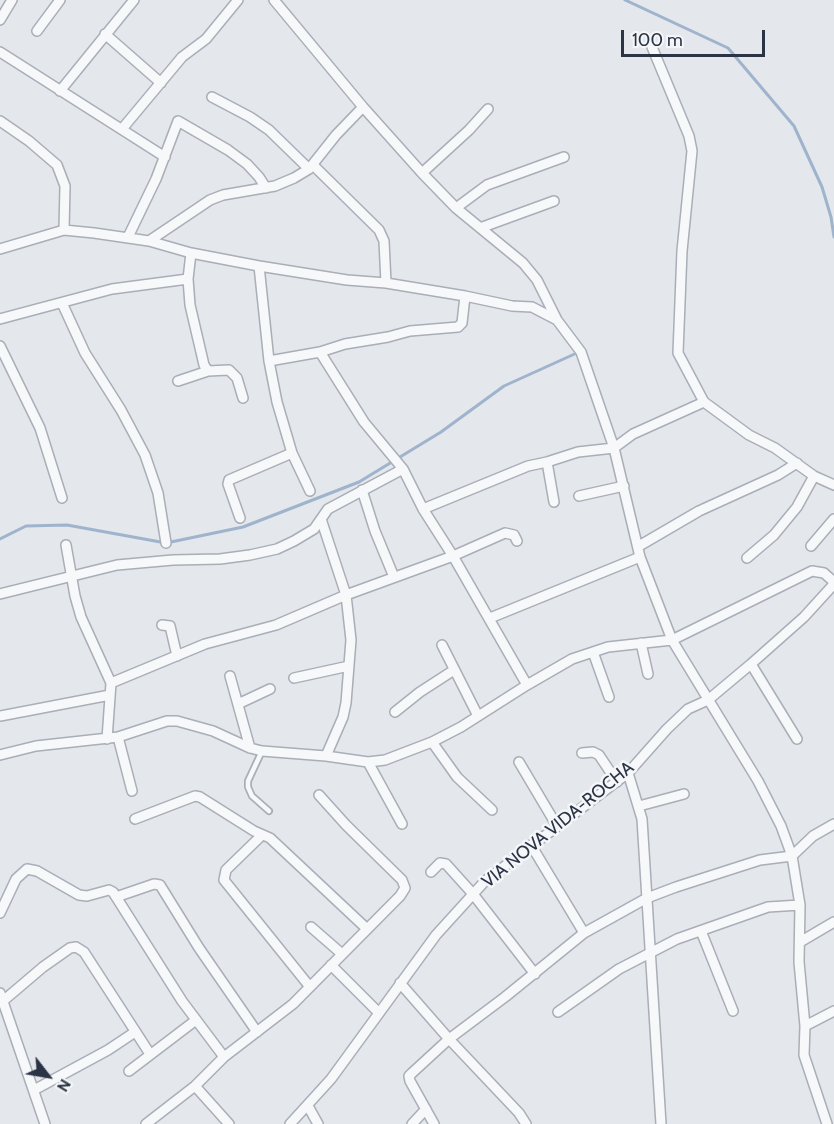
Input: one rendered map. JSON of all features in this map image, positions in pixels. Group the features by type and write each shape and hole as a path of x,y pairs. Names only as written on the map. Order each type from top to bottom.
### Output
{"street":[{"path":"0,20 12,0"},
{"path":"37,31 60,0"},
{"path":"60,91 134,0"},
{"path":"122,129 182,57 206,39 238,0"},
{"path":"274,0 363,107 422,173 456,208 523,263 546,296 557,320 580,352 614,448 640,557 672,640 758,781 781,826 792,856 800,904 799,962 805,1026 804,1055 827,1124"},
{"path":"105,34 161,83"},
{"path":"652,47 689,136 692,151 682,251 678,353 704,402 749,435 775,448 814,476 834,485"},
{"path":"0,52 165,157"},
{"path":"212,97 269,130 379,230 384,241 386,283"},
{"path":"149,242 210,200 223,195 266,188 294,178 311,167 336,135 363,107"},
{"path":"422,173 469,130 488,109"},
{"path":"0,122 57,165 65,186 64,230"},
{"path":"128,237 165,157 176,124 181,122 247,164 266,188"},
{"path":"456,208 487,185 564,157"},
{"path":"480,228 554,201"},
{"path":"0,249 64,230 128,237 191,253 259,266 347,280 386,283 512,306 532,307 557,320"},
{"path":"191,253 188,279 193,323 204,365 208,371"},
{"path":"259,266 269,361 277,402 292,453 310,491"},
{"path":"0,319 112,290 188,279"},
{"path":"269,361 320,352 345,344 410,331 458,327 462,323 465,296"},
{"path":"62,303 85,353 121,410 145,454 158,493 166,543"},
{"path":"0,346 40,428 62,498"},
{"path":"320,352 364,422 403,469 423,509 490,618 527,685"},
{"path":"178,381 208,371 229,370 237,378 243,398"},
{"path":"423,509 528,466 578,452 614,448 633,434 704,402"},
{"path":"240,518 228,482 292,453"},
{"path":"547,462 554,502"},
{"path":"639,546 699,511 778,475 797,463"},
{"path":"0,594 117,565 220,559 278,549 314,529 328,509 403,469"},
{"path":"747,558 774,536 797,507 814,476"},
{"path":"579,496 624,486"},
{"path":"362,490 375,531 394,577"},
{"path":"321,519 346,595 351,640 343,717 326,756"},
{"path":"811,546 834,519"},
{"path":"111,683 217,640 268,628 346,595 453,556 505,533 514,534 517,541"},
{"path":"66,545 81,617 111,683 107,739"},
{"path":"490,618 640,557"},
{"path":"0,755 36,746 118,737 166,721 177,721 213,731 262,751 368,762 385,760 432,742 572,659 608,647 672,640 812,570 824,573 834,583"},
{"name":"VIA NOVA VIDA-ROCHA","path":"290,1124 308,1106 357,1045 378,1012 436,935 473,894 496,872 617,782 688,709 708,700 752,664 804,617 834,583"},
{"path":"162,625 170,626 177,656"},
{"path":"641,643 648,674"},
{"path":"442,645 478,716"},
{"path":"592,652 609,697"},
{"path":"752,664 797,739"},
{"path":"294,678 349,666"},
{"path":"395,712 454,670"},
{"path":"230,676 250,748"},
{"path":"238,704 270,689"},
{"path":"0,716 110,695"},
{"path":"118,737 132,791"},
{"path":"432,742 457,777 492,810"},
{"path":"582,753 593,752 599,755 617,782"},
{"path":"368,762 402,824"},
{"path":"519,762 556,826"},
{"path":"627,773 642,819 661,1124"},
{"path":"639,806 684,794"},
{"path":"146,1124 195,1086 224,1057 293,1004 400,896 405,888 402,880 345,825 319,795"},
{"path":"135,819 195,796 210,802 270,838 366,928"},
{"path":"434,1124 409,1077 449,1039 535,974 584,933 647,898 760,860 792,856 813,836 834,824"},
{"path":"262,835 226,870 224,880 310,987"},
{"path":"531,845 584,933"},
{"path":"431,872 440,863 446,864 473,894 535,974"},
{"path":"0,913 16,879 27,869 37,871 79,895 87,896 108,890 116,897 196,1020 224,1057"},
{"path":"116,897 154,884 160,885 199,948 257,1032"},
{"path":"558,1012 619,969 649,952 768,907 800,904"},
{"path":"800,942 834,922"},
{"path":"311,927 342,954"},
{"path":"701,931 733,1011"},
{"path":"45,1124 2,997 70,948 76,947 84,952 150,1054"},
{"path":"331,965 378,1012"},
{"path":"400,983 449,1039 513,1106 526,1124"},
{"path":"805,1026 834,1011"},
{"path":"129,1071 196,1020"},
{"path":"33,1090 99,1055 135,1032"},
{"path":"195,1086 229,1124"},
{"path":"308,1106 318,1124"},
{"path":"412,1124 426,1109"}],"lane":[{"path":"262,751 248,781 248,787 252,796 268,811"}],"waterway":[{"path":"625,0 728,48 794,126 822,187 834,237"},
{"path":"0,539 26,526 67,525 166,543 243,527 359,482 441,432 504,386 579,352"}]}
